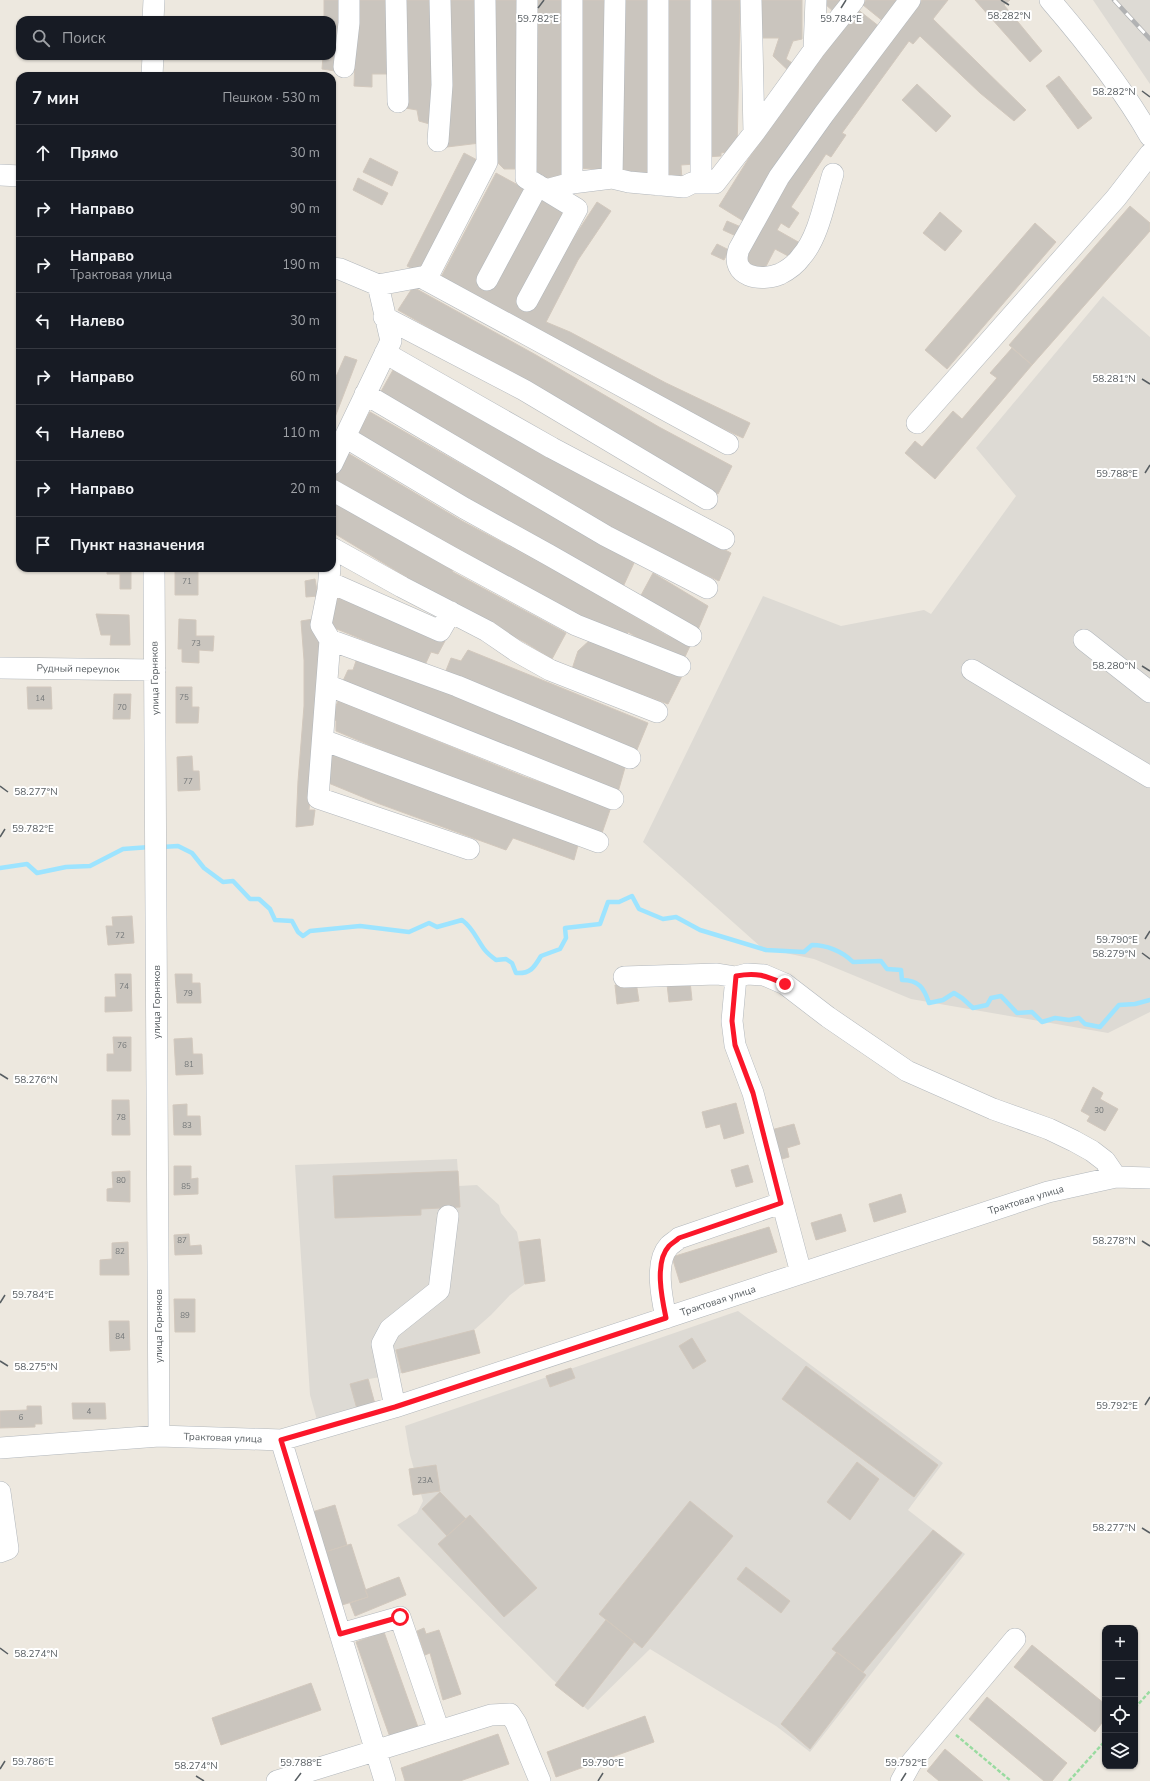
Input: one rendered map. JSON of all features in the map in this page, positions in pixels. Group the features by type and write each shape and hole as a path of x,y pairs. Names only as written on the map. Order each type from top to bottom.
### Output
{"street":[{"path":"153,16 154,0"},
{"path":"344,67 349,23 349,0"},
{"path":"396,0 398,102"},
{"path":"438,141 442,85 440,0"},
{"path":"426,280 487,162 485,0"},
{"path":"527,0 526,178 577,209 527,301"},
{"path":"572,0 572,183"},
{"path":"612,178 615,0"},
{"path":"658,0 658,185"},
{"path":"701,0 701,183"},
{"path":"751,0 754,133"},
{"path":"814,50 816,0"},
{"path":"487,280 542,188 612,178 658,185 684,187 692,183 715,183 754,133 814,50 854,0"},
{"path":"833,174 807,227 803,255 793,266 782,273 761,278 744,272 739,268 736,263 739,249 779,177 824,114 910,0"},
{"path":"1050,0 1085,41 1132,104 1150,136"},
{"path":"152,72 153,60"},
{"path":"917,423 1116,198 1150,154"},
{"path":"0,175 16,176"},
{"path":"336,268 378,285 421,277 728,444"},
{"path":"336,456 391,341 384,317 378,285"},
{"path":"384,317 524,390 707,499"},
{"path":"385,353 552,448 724,539"},
{"path":"365,394 606,536 707,588"},
{"path":"345,437 464,508 691,636"},
{"path":"336,492 451,557 576,624 680,666"},
{"path":"336,550 487,631 516,651 550,670 657,712"},
{"name":"улица Горняков","path":"154,572 159,1436"},
{"path":"450,612 440,631 330,575 321,625 330,640 318,798 469,849"},
{"path":"330,640 457,686 630,758"},
{"path":"1084,640 1150,692"},
{"name":"Рудный переулок","path":"0,668 155,670"},
{"path":"972,670 1150,777"},
{"path":"327,685 613,799"},
{"path":"323,740 598,842"},
{"path":"624,977 717,974 736,976 747,974 764,975 785,984 875,1050 907,1071 994,1109 1049,1129 1074,1141 1096,1154 1105,1162 1116,1177"},
{"path":"736,976 732,1021 735,1045 753,1093 781,1203 801,1273"},
{"name":"Трактовая улица","path":"0,1448 159,1436 281,1440 395,1407 1048,1192 1116,1177 1150,1178"},
{"path":"666,1318 660,1283 662,1261 668,1247 679,1238 781,1203"},
{"path":"395,1407 382,1344 390,1330 439,1290 448,1216"},
{"path":"281,1440 386,1781"},
{"path":"0,1492 8,1550 0,1552"},
{"path":"340,1634 400,1617 439,1731"},
{"path":"901,1781 910,1763 1015,1639"},
{"path":"277,1781 491,1715 510,1714 516,1723 540,1781"}],"path":[{"path":"1138,1705 1150,1691"},
{"path":"943,1724 1011,1781"},
{"path":"1069,1781 1102,1744"}],"shaded area":[{"path":"1093,0 1150,0 1150,84"},
{"path":"1103,296 1150,337 1150,1012 1108,1033 911,999 814,959 762,948 643,842 763,596 841,626 924,610 931,614 1016,496 976,448"},
{"path":"457,1159 459,1186 477,1185 499,1205 501,1213 517,1232 519,1242 540,1239 545,1281 525,1284 510,1295 474,1330 480,1353 402,1373 369,1379 375,1404 317,1420 310,1395 295,1165"},
{"path":"738,1311 943,1463 908,1510 965,1554 810,1752 776,1726 650,1649 588,1710 553,1680 397,1525 417,1513 423,1501 410,1455 405,1426"}],"building":[{"path":"324,0 342,0 335,71 322,69 323,60 336,60 336,16 324,16"},
{"path":"357,0 390,0 390,74 372,74 372,87 354,86"},
{"path":"403,0 434,0 433,125 419,121 417,110 405,108"},
{"path":"446,0 477,0 480,143 447,147 445,136"},
{"path":"492,0 521,0 520,169 504,169 493,158"},
{"path":"535,0 564,0 565,178 534,179"},
{"path":"579,0 608,0 607,170 578,168"},
{"path":"621,0 651,0 650,133 647,174 617,175"},
{"path":"666,0 695,0 695,164 681,165 682,180 668,179"},
{"path":"709,0 740,0 740,11 737,150 721,153 721,156 706,157"},
{"path":"759,0 802,0 802,39 793,41 786,59 797,66 793,75 773,56 779,38 757,38"},
{"path":"826,0 845,0 835,13 824,3"},
{"path":"866,0 902,0 884,22 863,5"},
{"path":"922,0 948,0 933,19 1026,110 1014,121 980,93 920,36 913,44 909,41 842,133 846,135 831,157 826,154 791,207 799,213 789,228 781,223 777,230 800,243 790,257 775,249 762,274 741,262 811,144"},
{"path":"975,0 1010,0 1004,5 1042,51 1030,62"},
{"path":"857,9 880,27 745,222 719,206 749,158"},
{"path":"1059,76 1092,118 1078,129 1046,86"},
{"path":"917,84 951,116 936,132 902,100"},
{"path":"464,153 479,161 420,273 407,266"},
{"path":"370,158 398,172 392,186 363,172"},
{"path":"496,173 527,190 479,283 490,290 540,197 565,211 517,303 532,311 567,248 597,202 611,211 578,260 546,322 570,332 666,383 750,423 743,438 690,413 440,279"},
{"path":"358,178 388,193 382,205 353,190"},
{"path":"1130,206 1150,223 1150,231 1032,365 1009,345"},
{"path":"940,212 962,231 945,251 923,233"},
{"path":"727,221 741,227 736,236 723,230"},
{"path":"1035,223 1056,242 947,369 925,350"},
{"path":"717,244 729,250 724,260 711,254"},
{"path":"413,287 536,355 659,427 732,466 718,494 659,463 513,372 466,349 398,310"},
{"path":"1012,348 1032,365 935,479 905,453 915,441 922,447 953,411 962,419 997,378 990,373"},
{"path":"345,356 357,360 336,415 336,377"},
{"path":"393,370 584,477 731,553 719,581 615,531 379,395"},
{"path":"370,412 634,563 622,589 356,436"},
{"path":"346,452 462,521 556,571 666,635 690,646 683,661 656,649 628,632 625,640 528,591 336,480 336,468"},
{"path":"336,501 451,568 453,572 566,633 552,659 526,643 418,584 336,534"},
{"path":"107,572 131,572 131,589 120,589 120,574 107,574"},
{"path":"175,572 198,572 198,595 175,595"},
{"path":"653,573 708,606 697,632 639,599"},
{"path":"315,579 318,596 306,597 305,581"},
{"path":"338,598 445,641 438,654 431,652 425,665 327,625"},
{"path":"96,614 129,615 130,645 110,645 111,635 101,635"},
{"path":"179,619 196,620 196,636 214,636 213,651 199,650 199,663 182,662 182,649 178,649"},
{"path":"313,619 320,634 321,702 309,810 315,810 313,825 296,827 304,706 304,660 301,621"},
{"path":"591,639 682,676 668,704 572,669 578,651"},
{"path":"468,650 648,723 636,752 445,673 451,658 461,661"},
{"path":"357,658 542,730 550,737 626,764 618,792 342,683 348,670 353,670"},
{"path":"27,687 51,687 52,709 28,709"},
{"path":"176,687 192,687 192,707 199,707 198,723 176,723"},
{"path":"114,694 131,694 130,719 113,719"},
{"path":"338,701 525,777 611,807 601,836 465,785 336,731 336,721 332,716"},
{"path":"331,750 467,805 578,845 574,860 513,838 506,850 377,803 326,782"},
{"path":"192,756 193,771 199,771 200,790 178,791 177,757"},
{"path":"132,916 134,943 108,945 106,926 113,926 112,917"},
{"path":"115,974 131,974 132,1011 105,1012 105,997 116,997"},
{"path":"175,974 192,974 192,983 200,983 201,1003 177,1003"},
{"path":"690,981 692,1000 669,1002 667,984"},
{"path":"636,982 639,1001 617,1004 615,985"},
{"path":"113,1037 131,1037 131,1071 107,1071 107,1054 114,1054"},
{"path":"192,1038 193,1054 202,1054 203,1074 176,1075 174,1039"},
{"path":"1093,1087 1103,1093 1100,1099 1118,1109 1105,1131 1087,1121 1090,1116 1081,1111"},
{"path":"112,1100 129,1100 130,1135 112,1135"},
{"path":"736,1103 744,1133 724,1139 720,1124 706,1128 702,1112"},
{"path":"187,1104 187,1116 200,1116 201,1135 174,1135 173,1105"},
{"path":"794,1124 800,1144 787,1148 789,1157 775,1161 767,1131"},
{"path":"748,1165 753,1182 736,1187 731,1170"},
{"path":"174,1166 191,1166 191,1179 198,1178 198,1194 174,1195"},
{"path":"130,1171 130,1202 107,1201 107,1189 113,1188 112,1172"},
{"path":"458,1171 460,1207 421,1209 421,1215 335,1218 333,1176"},
{"path":"901,1194 906,1212 874,1222 869,1204"},
{"path":"841,1214 846,1231 816,1240 811,1223"},
{"path":"769,1227 777,1252 680,1283 672,1257"},
{"path":"189,1234 190,1246 201,1245 202,1254 175,1255 174,1235"},
{"path":"540,1239 545,1281 525,1284 519,1242"},
{"path":"128,1242 129,1275 100,1275 100,1260 112,1259 112,1243"},
{"path":"174,1299 195,1299 195,1332 175,1332"},
{"path":"109,1321 129,1321 130,1350 110,1351"},
{"path":"474,1330 480,1353 402,1373 396,1350"},
{"path":"692,1338 706,1361 693,1369 679,1346"},
{"path":"806,1366 938,1465 914,1497 782,1399"},
{"path":"571,1368 575,1378 550,1387 546,1376"},
{"path":"368,1379 375,1404 357,1409 350,1384"},
{"path":"72,1403 105,1403 106,1419 73,1419"},
{"path":"27,1406 41,1406 42,1424 35,1424 35,1427 0,1428 0,1411 27,1410"},
{"path":"857,1462 879,1479 850,1520 827,1502"},
{"path":"436,1465 440,1491 413,1495 409,1469"},
{"path":"440,1492 466,1519 447,1536 422,1509"},
{"path":"690,1501 733,1536 642,1648 599,1614"},
{"path":"335,1505 347,1545 325,1552 312,1512"},
{"path":"470,1515 537,1588 504,1617 438,1544"},
{"path":"933,1530 962,1553 863,1672 832,1649"},
{"path":"351,1544 368,1597 342,1605 325,1552"},
{"path":"746,1567 790,1601 781,1613 737,1579"},
{"path":"399,1577 406,1595 355,1616 350,1603 368,1597 365,1590"},
{"path":"606,1620 634,1642 583,1707 555,1685"},
{"path":"424,1628 426,1634 439,1630 461,1694 443,1700 430,1653 425,1655 417,1631"},
{"path":"384,1632 419,1730 391,1740 356,1642"},
{"path":"1032,1645 1102,1702 1102,1723 1095,1732 1014,1667"},
{"path":"837,1652 866,1675 810,1749 781,1724"},
{"path":"311,1683 321,1710 221,1745 212,1718"},
{"path":"987,1697 1067,1763 1052,1781 1044,1781 969,1719"},
{"path":"645,1716 654,1742 556,1777 547,1752"},
{"path":"498,1734 509,1764 460,1781 405,1781 401,1768"},
{"path":"945,1749 983,1781 939,1781 927,1771"}],"waterway":[{"path":"162,847 178,846 192,853 204,868 223,882 233,881 250,899 259,899 270,909 275,920 292,921 298,932 303,936 310,931 360,926 409,932 429,923 437,927 462,920 472,930 488,953 496,960 506,959 512,963 516,973 528,971 534,967 541,956 560,949 566,938 565,928 600,924 608,902 619,902 632,896 639,909 663,919 676,917 700,930 766,950 804,952 812,945 817,945 828,947 839,952 853,962 881,961 887,969 901,970 902,980 917,983 923,989 929,1003 943,1000 954,993 973,1008 987,1005 991,998 1001,996 1017,1013 1032,1012 1042,1022 1055,1018 1069,1020 1079,1018 1085,1024 1100,1027 1119,1005 1135,1004 1150,1000"},
{"path":"0,868 27,864 37,873 66,867 90,866 123,849 150,847"}],"railway":[{"path":"1114,0 1150,39"}],"route":[{"path":"400,1617 340,1634 281,1440 395,1407 666,1318 660,1283 662,1261 668,1247 679,1238 781,1203 753,1093 735,1045 732,1021 732,1003 736,976 747,974 764,975 785,984"}]}
